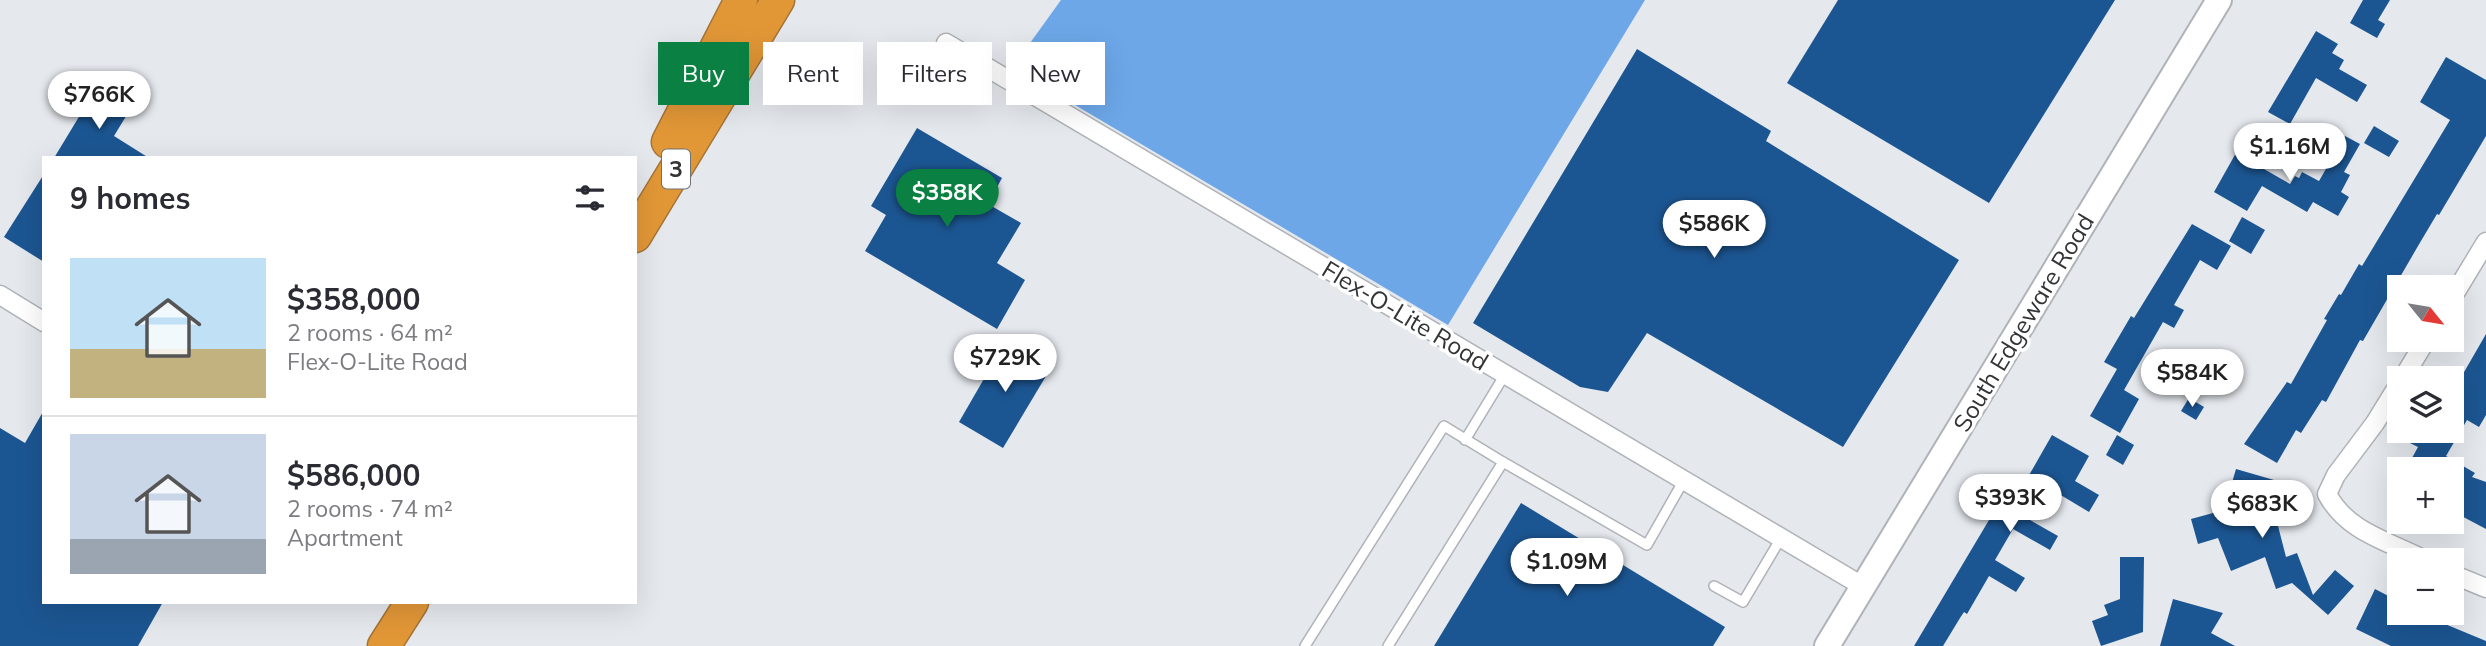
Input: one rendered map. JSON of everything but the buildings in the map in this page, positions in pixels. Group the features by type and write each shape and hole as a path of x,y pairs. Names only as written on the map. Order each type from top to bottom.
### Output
{"highway":[{"path":"637,198 690,103 741,0"},
{"name":"3","path":"749,48 778,0"},
{"path":"749,65 773,38 800,0"},
{"name":"3","path":"637,233 714,105"},
{"path":"384,646 411,604"}],"main road":[{"name":"South Edgeware Road","path":"1827,646 2219,0"}],"street":[{"name":"Flex-O-Lite Road","path":"992,70 1864,587"},
{"path":"2464,278 2486,242"},
{"path":"0,296 42,321"},
{"path":"2387,404 2336,475 2327,494 2341,517 2399,548"},
{"path":"2464,579 2486,588"}],"lane":[{"path":"1465,440 1504,376"},
{"path":"1306,646 1444,426 1647,545 1684,480"},
{"path":"1388,646 1503,462"},
{"path":"1714,586 1742,602 1781,538"}],"shaded area":[{"path":"1061,0 1645,0 1448,325 1075,105 1105,105 1105,42 1031,42"}]}
